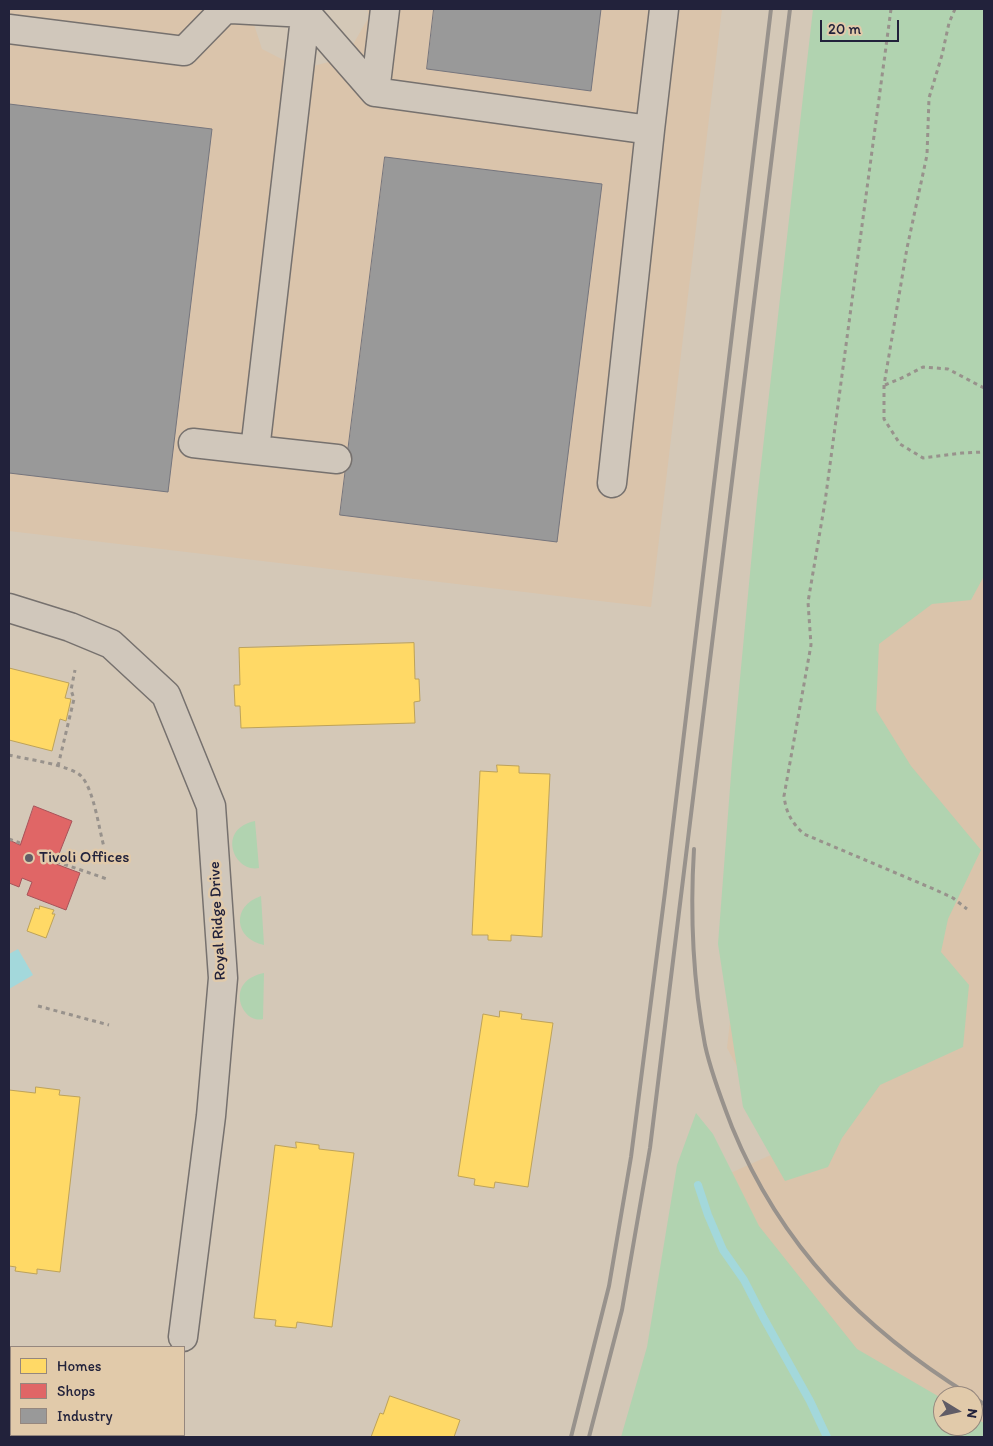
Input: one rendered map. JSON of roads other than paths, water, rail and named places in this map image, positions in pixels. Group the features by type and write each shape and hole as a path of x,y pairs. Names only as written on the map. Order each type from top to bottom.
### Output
{"street":[{"path":"9,29 184,51 225,9"},
{"path":"231,9 306,11 375,92 650,130"},
{"path":"375,92 385,9"},
{"path":"612,483 664,9"},
{"path":"255,450 306,11"},
{"path":"193,443 336,460"},
{"name":"Royal Ridge Drive","path":"9,608 70,627 111,644 166,695 211,806 223,978 211,1116 182,1337"}],"water":[{"path":"18,949 33,975 9,989 9,954"}],"waterway":[{"path":"698,1185 723,1250 744,1280 810,1401 827,1437"}],"railway":[{"path":"571,1437 609,1286 631,1157 665,892 771,9"},
{"path":"589,1437 622,1310 650,1148 790,9"},
{"path":"694,849 692,898 695,972 705,1045 724,1107 752,1170 775,1210 801,1247 829,1281 895,1343 956,1386"}],"place":[{"name":"Tivoli Offices","path":"29,858"}]}
